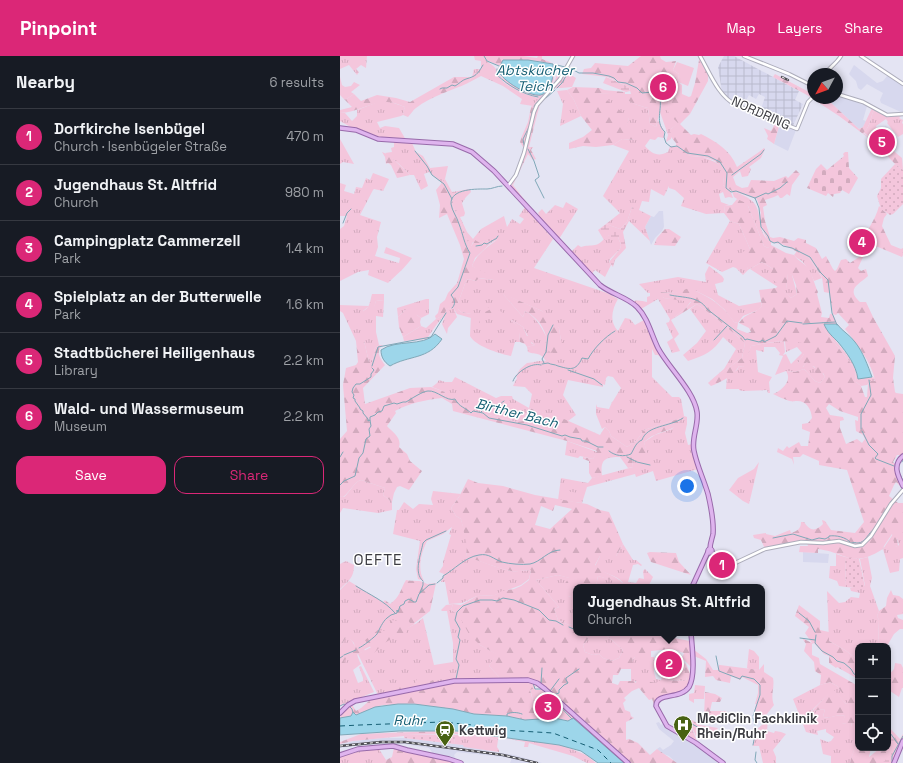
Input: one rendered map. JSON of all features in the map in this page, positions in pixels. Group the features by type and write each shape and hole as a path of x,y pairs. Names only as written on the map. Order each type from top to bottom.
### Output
{"main road":[{"path":"340,128 354,129 378,139 442,143 461,147 472,152 481,158 509,186 600,285 630,302 640,310 663,357 691,396 698,415 693,448 707,490 712,511 713,532 710,551 694,584"},
{"path":"903,456 896,466 897,473 903,486"},
{"path":"691,636 691,680 688,687 677,695 659,698 656,701 656,706 667,726 696,743 723,763"},
{"path":"340,713 348,704 355,701 454,680 528,680 545,689 628,763"},
{"path":"894,763 903,741"},
{"path":"340,755 358,749 395,746 461,763"}],"street":[{"path":"509,186 518,171 536,108 540,100 560,80 572,56"},
{"name":"NORDRING","path":"700,56 722,93 736,105 797,129 807,104"},
{"path":"744,56 807,83"},
{"path":"830,68 841,56"},
{"path":"861,56 903,84"},
{"path":"843,96 863,102 887,115 903,114"},
{"path":"710,551 733,564 765,549 801,542 823,543 839,541 855,546 862,545 871,536 890,504 903,490"}],"shaded area":[{"path":"724,56 734,56 799,91 795,100 803,104 792,128 759,115 765,97 759,94 756,99 749,95 743,106 731,101 722,92 718,67"},
{"path":"854,65 877,83 883,81 888,75 903,85 903,113 881,103 880,100 883,93 867,84 861,90 858,88 856,81 849,74"},
{"path":"843,97 858,101 858,103 867,106 863,120 866,121 863,127 859,129 832,104 843,104"},
{"path":"780,123 796,130 788,151 774,144"},
{"path":"886,126 895,139 884,148 873,135"},
{"path":"659,211 663,211 664,227 651,245 645,227 651,216 654,217"},
{"path":"803,552 829,554 828,563 803,562"},
{"name":"MediClin Fachklinik Rhein/Ruhr","path":"659,722 661,725 664,722 721,763 717,761 717,763 677,763 669,756 661,753 657,749 660,747 663,750 674,741 659,729 656,723"},
{"path":"382,738 404,738 463,745 514,755 542,763 510,763 512,758 457,752 454,755 456,760 431,755 432,752 429,748 404,744 340,748 340,745 354,741"}],"green space":[{"path":"340,56 367,56 366,68 361,65 356,69 359,72 357,75 349,65 340,69"},
{"path":"474,56 483,56 485,60 495,67 497,74 510,87 522,93 539,98 533,106 520,104 522,99 503,86 481,76 468,83 472,77 474,69 481,69 481,61 475,60"},
{"path":"483,56 523,56 537,58 538,56 542,56 542,59 554,65 536,61 503,60 500,66 484,59"},
{"path":"641,56 660,56 661,59 666,62 676,61 673,70 679,74 678,82 682,85 682,94 689,97 691,96 695,83 700,56 702,56 708,67 708,81 690,114 680,124 691,135 701,134 718,143 731,156 737,167 764,148 765,149 761,158 749,167 751,169 748,176 742,177 740,171 733,177 736,185 742,188 748,187 751,180 774,181 786,176 788,178 796,170 800,174 792,185 790,196 787,194 780,198 778,195 765,200 767,205 763,207 765,221 770,237 780,237 794,241 798,238 806,240 806,243 816,248 822,259 826,256 835,271 841,260 846,259 850,263 862,255 862,248 856,245 870,227 879,206 887,214 884,218 882,226 891,245 901,249 903,248 903,255 902,257 878,247 871,246 869,252 864,255 858,268 861,271 866,269 868,276 857,285 854,290 854,294 860,302 866,302 895,356 893,378 895,392 903,394 903,455 897,455 893,462 896,465 902,488 896,482 889,496 898,503 903,503 903,538 897,538 898,546 895,546 892,534 883,549 864,558 856,559 818,549 818,553 798,552 800,546 808,546 807,542 790,543 765,549 761,540 754,538 753,535 766,533 775,536 790,530 791,533 798,529 801,522 804,522 811,529 815,529 823,524 822,520 825,521 831,530 855,533 864,522 847,470 819,465 819,461 803,454 800,457 793,457 794,465 792,459 777,452 778,448 783,451 787,446 789,448 799,442 801,446 808,446 810,432 802,429 802,424 808,423 812,418 811,412 803,402 789,401 773,394 779,391 787,382 788,375 786,371 795,372 804,369 815,381 820,383 825,377 823,373 820,377 816,375 815,367 809,365 807,362 800,370 798,363 804,354 804,348 809,345 780,341 751,346 743,367 739,366 731,376 711,386 708,383 709,382 742,358 745,343 697,304 671,320 691,302 664,298 659,292 675,293 695,286 696,291 718,304 727,312 734,322 738,323 737,329 747,333 751,332 749,328 739,323 744,317 762,306 759,290 776,288 778,286 791,298 797,294 796,285 792,275 788,274 786,290 769,277 773,269 762,262 748,270 742,252 750,249 739,224 730,221 724,213 725,206 732,205 737,199 746,203 748,206 764,246 768,248 771,245 786,253 794,255 808,268 818,292 817,294 822,313 821,317 829,318 830,314 833,314 829,293 824,292 822,277 809,258 784,245 771,242 767,239 759,222 761,213 757,199 732,191 723,185 722,170 714,160 686,155 676,149 676,143 671,137 671,129 678,123 668,110 669,90 659,84 660,93 663,98 656,127 650,124 648,108 630,102 622,95 598,93 627,116 629,119 625,130 636,136 635,140 622,139 613,145 596,147 583,146 569,149 569,143 583,137 592,130 581,116 574,100 567,90 573,87 600,88 604,90 631,94 629,87 608,77 582,74 584,69 591,68 595,63 628,66","holes":["838,313 849,325 845,329 871,367 875,381 871,381 868,384 867,397 865,397 861,386 856,382 855,369 823,328 822,322 836,321 833,314 836,315","829,404 840,411 858,417 858,421 855,420 856,431 863,435 865,439 862,443 857,439 846,444 840,428 840,421 844,420 843,417 830,415 826,408"]},
{"path":"677,62 694,68 688,86 678,82 679,74 673,70"},
{"path":"554,65 555,67 553,84 554,88 541,101 529,147 533,147 531,150 536,159 533,160 528,154 513,185 534,213 511,184 514,180 525,147 523,147 520,142 528,122 531,107 539,98 520,91 508,84 499,75 497,69 499,68 499,74 511,84 526,92 537,95 554,71"},
{"path":"560,68 576,78 572,87 555,88 556,77 560,71"},
{"path":"775,74 807,91 807,95 773,77"},
{"path":"340,77 342,85 345,87 351,86 354,82 360,85 351,92 354,94 345,100 340,95"},
{"path":"454,77 472,77 468,83 422,104 408,117 403,115 405,107 389,102 381,102 346,113 340,113 340,110 352,107 345,100 354,94 361,101 377,95 410,102"},
{"path":"606,77 629,87 630,91 626,92 603,83"},
{"path":"659,83 669,90 668,110 679,123 671,129 671,139 666,142 668,135 660,112 663,98 660,93"},
{"path":"567,90 574,100 581,116 560,126 563,104 557,91"},
{"path":"597,93 622,94 630,102 648,108 650,124 656,127 658,120 664,131 664,138 658,137 655,140 650,139 645,146 653,153 664,154 668,152 670,146 676,147 690,156 703,157 720,165 724,174 723,185 730,190 733,198 725,198 723,192 719,194 721,202 729,205 725,206 724,213 706,214 681,206 684,198 675,190 669,188 669,186 664,196 651,189 649,202 642,201 639,210 651,216 645,227 650,241 629,221 633,207 627,222 620,229 606,224 620,213 603,196 629,151 613,145 622,139 635,140 624,130 629,119"},
{"path":"388,101 405,107 403,115 377,122 380,128 385,126 399,128 406,140 379,138 355,128 354,129 340,121 340,113 345,113 352,121 357,116 357,110 378,102"},
{"path":"821,104 832,104 859,129 863,127 872,108 874,110 869,125 863,133 884,148 885,147 887,149 889,147 902,158 903,170 895,164 874,142"},
{"path":"874,110 887,117 902,115 899,118 903,120 903,134 898,137 887,123 888,122 886,119 876,126 878,132 873,135 877,143 863,132 868,128"},
{"path":"776,122 780,123 774,144 767,139 768,136 764,128 771,131"},
{"path":"340,139 354,164 343,162 340,164"},
{"path":"394,141 412,143 416,152 423,156 430,168 448,166 445,179 442,183 429,172 424,174 428,186 421,190 414,175 410,175 385,153 392,152 391,148 394,147"},
{"path":"382,152 389,155 410,175 397,178 391,165 388,163 386,164 385,157"},
{"path":"848,152 849,168 858,178 849,194 842,190 840,193 834,194 833,197 828,193 826,196 807,188 816,169 821,164 827,170 844,156 843,154"},
{"path":"895,164 903,170 903,204 890,215 881,209 877,196 881,188 881,179"},
{"path":"373,173 389,179 383,191 373,190 360,215 381,222 377,237 378,247 375,256 399,263 400,258 384,253 386,247 412,258 388,283 368,275 369,270 358,272 340,281 340,229 344,226 347,216 340,216 340,183 346,185 344,191 354,194 356,187 362,188 366,178 370,180"},
{"path":"445,179 452,192 453,206 470,248 475,240 480,243 487,240 491,243 475,258 472,266 495,278 494,280 479,278 476,281 468,279 458,303 458,309 461,312 471,314 471,318 457,314 454,309 450,308 446,310 445,314 436,319 435,316 438,313 440,304 445,300 448,293 457,283 464,259 460,245 447,214 439,218 440,205 436,190"},
{"path":"470,189 471,192 462,203 465,213 464,216 460,217 467,232 473,239 481,229 504,216 507,227 512,219 520,224 524,219 519,216 525,207 553,239 534,268 607,293 618,299 614,307 612,320 618,331 625,318 630,319 635,325 644,320 662,359 658,355 655,355 652,349 652,377 672,397 679,397 681,399 684,416 687,417 685,433 688,445 692,444 698,469 656,481 653,471 636,477 635,474 587,487 582,503 558,500 561,478 588,483 592,478 633,467 632,459 648,459 644,442 655,435 672,429 681,418 644,430 637,440 627,447 611,436 605,427 602,429 596,414 596,404 597,407 609,409 621,388 613,377 608,376 606,378 605,385 603,384 603,387 568,380 563,395 576,415 568,421 529,408 532,394 525,387 513,386 517,378 516,376 520,369 527,363 546,361 540,355 528,352 527,347 535,345 531,342 523,327 512,320 511,321 519,330 520,342 515,342 511,356 488,349 473,340 470,336 471,314 461,312 458,309 458,303 468,279 476,281 478,278 494,280 472,266 480,254 498,239 491,243 487,240 480,243 473,242 470,249 453,206 452,192","holes":["503,294 542,311 559,328 561,341 546,336 540,325 532,316 525,311 523,317"]},
{"path":"732,191 748,198 756,205 761,228 766,238 771,242 771,246 768,248 764,246 748,206 734,197"},
{"path":"566,202 578,209 559,239 537,217 539,215 538,213 542,209 546,214 555,205 563,208"},
{"path":"632,207 634,208 623,232 626,248 615,260 613,267 609,262 620,249 621,245 618,237 611,239 609,235 604,240 598,230 606,224 620,229 627,222"},
{"path":"730,221 739,224 750,249 746,261 748,270 743,275 733,267 722,272 706,263"},
{"path":"665,229 669,229 681,237 675,246 654,245 657,238"},
{"path":"609,235 618,237 621,245 620,249 610,259 609,262 611,265 605,277 595,270 591,275 571,252 578,245 581,247 597,244"},
{"path":"797,251 809,258 822,278 814,281 804,263 794,255"},
{"path":"762,262 773,269 786,289 788,273 792,275 797,294 791,298 778,287 750,269"},
{"path":"709,266 724,279 723,282 715,284 718,295 739,306 761,302 762,306 758,310 743,316 738,323 734,322 724,309 712,299 696,291 675,293 660,292 664,298 691,301 686,308 671,320 679,334 674,339 680,351 672,353 667,342 673,338 666,323 669,322 670,319 658,299 641,309 632,302 638,300 647,302 647,297 650,296 650,293 648,293 639,284 678,277 706,282 705,274"},
{"path":"502,293 542,311 552,318 559,328 561,341 569,348 561,357 545,349 546,336 538,321 525,311 523,317"},
{"path":"372,294 384,294 384,300 376,301 372,315 365,315 363,311 368,306"},
{"path":"429,299 429,314 421,318 405,310 398,317 397,308"},
{"path":"384,300 383,317 376,316 376,332 379,345 375,348 372,362 369,362 364,341 356,341 343,313 340,311 340,305 369,306 363,311 371,315 376,301"},
{"path":"480,303 497,309 512,319 510,321 499,314 484,317 480,321 480,330 479,314 486,314 485,312 491,309"},
{"path":"697,304 745,343 742,358 711,381 724,369 736,349 723,337 716,346 708,352 688,361 683,355 697,343 706,331 690,309"},
{"path":"414,305 417,315 421,318 421,326 403,337 399,327 398,317 405,310"},
{"path":"449,308 454,309 457,317 448,328 447,334 442,324 445,316 427,339 404,341 403,337 421,326 426,328 436,319 445,314 446,310"},
{"path":"512,320 523,327 527,336 529,336 532,340 531,343 535,345 527,347 525,344 520,342 518,330 516,325 511,321"},
{"path":"836,321 837,324 824,324 853,364 856,371 858,379 873,377 875,379 874,382 871,381 867,385 861,386 856,382 855,369 823,328 821,322"},
{"path":"356,341 364,341 369,362 372,362 375,348 379,345 383,345 379,352 385,365 363,388 365,404 410,388 431,387 445,392 442,398 417,402 395,411 396,413 387,426 398,438 400,443 399,447 407,454 410,461 422,471 409,490 400,486 397,487 392,502 383,495 385,488 361,480 356,483 343,497 340,496 340,439 347,431 343,385 346,368 356,365 358,362"},
{"path":"784,341 785,352 783,355 786,354 791,364 802,353 797,347 786,352 785,341 799,341 810,345 798,363 803,367 807,361 821,372 825,377 820,383 815,381 804,369 795,372 786,371 775,375 783,356 779,355 780,353 775,347 764,347 764,352 756,350 758,372 772,377 769,382 770,393 768,393 767,390 743,391 739,389 726,389 727,377 737,370 739,366 743,367 751,346"},
{"path":"455,377 496,398 501,396 512,396 513,399 529,408 523,421 517,422 472,411 455,400 442,398 445,392 432,387 439,380 452,382"},
{"path":"442,398 455,400 472,411 517,422 523,421 529,408 564,419 600,435 605,427 611,436 627,447 637,440 644,430 681,418 674,427 652,436 644,442 649,460 632,459 633,467 628,468 620,457 607,459 602,466 602,476 592,478 589,473 589,461 583,459 583,457 593,459 597,451 567,441 453,411 452,404"},
{"path":"567,441 597,452 593,459 565,455"},
{"path":"759,462 749,504 729,490 738,478 754,469"},
{"path":"468,479 478,483 503,486 535,495 587,504 609,512 623,544 616,556 600,556 595,565 602,571 617,578 623,584 598,576 597,584 573,584 573,597 568,596 563,586 569,578 558,575 536,580 559,607 554,609 558,620 569,625 573,624 573,636 588,636 588,639 583,645 585,652 593,655 599,654 603,658 612,661 619,658 623,650 607,636 669,636 690,641 691,667 682,658 684,653 671,649 651,651 651,658 635,657 633,659 632,662 635,664 634,669 621,669 618,675 613,675 612,683 618,685 620,681 634,681 636,683 637,679 645,679 646,681 656,683 661,680 663,674 667,680 686,681 687,677 684,675 685,671 682,669 685,663 689,672 689,684 680,692 659,697 654,704 652,699 649,700 639,688 632,691 624,698 626,700 623,703 625,710 630,712 631,716 634,718 626,722 626,740 629,739 638,743 650,755 657,749 677,763 629,763 624,759 627,763 624,763 573,718 572,719 550,696 551,695 570,714 623,758 547,690 537,683 535,688 530,690 538,719 525,720 507,716 474,714 453,709 414,704 382,705 356,715 353,713 351,716 340,718 340,714 351,703 356,711 369,701 370,698 452,681 501,679 489,666 496,654 480,645 469,634 458,614 451,610 453,604 461,605 477,596 495,595 502,591 521,586 529,580 531,570 511,571 466,557 467,546 461,519 456,516 451,508 459,497","holes":["555,505 572,509 550,529 535,525 541,506 553,511"]},
{"path":"361,480 385,488 383,495 392,502 392,510 378,513 343,508 340,513 340,496 344,497 356,483"},
{"path":"581,487 584,487 581,502 559,498 561,490 578,493"},
{"path":"433,491 461,494 451,508 456,516 461,519 468,546 466,556 511,571 531,570 529,579 521,585 495,595 477,596 462,603 449,604 445,582 441,582 444,574 439,572 443,566 451,535 449,534 452,527 443,534 427,541 420,566 424,581 418,579 416,569 420,541 393,534 397,510 399,510 404,502 413,509 419,504 433,505 431,499"},
{"path":"893,534 896,547 899,545 897,538 903,538 903,558 900,559 899,571 890,573 883,549"},
{"path":"623,544 633,560 636,560 642,565 633,565 628,582 636,583 639,578 644,579 643,571 645,569 653,577 650,584 597,584 598,576 623,583 595,566 600,556 616,556"},
{"path":"647,553 676,553 679,562 691,575 651,562"},
{"path":"836,554 845,557 846,587 839,586 837,581 829,578 830,566 836,566"},
{"path":"845,557 859,559 865,587 846,587"},
{"path":"868,557 872,578 870,586 879,611 877,616 879,620 878,643 855,643 855,658 829,641 827,591 839,603 845,602 851,597 859,598 860,593 851,591 850,588 865,586 860,559"},
{"path":"346,561 354,565 353,573 340,589 340,564"},
{"path":"558,575 570,578 568,580 568,596 573,597 573,624 569,625 558,620 554,609 559,607 536,580"},
{"path":"406,580 427,584 436,583 430,611 407,629 406,634 403,636 399,634 393,636 380,646 373,654 372,649 365,640 378,630 389,633 393,628 390,621 391,620 397,621 402,625 410,623 408,620 400,618 394,614 383,602 385,600 390,604 398,596"},
{"path":"349,581 415,624 359,652 356,643 340,626 340,590"},
{"path":"891,590 893,595 899,596 903,599 903,614 897,615 898,618 903,620 903,629 900,629 894,634 889,643 878,643 879,620 877,616 879,611 886,606 887,598"},
{"path":"453,604 451,610 458,614 480,645 497,654 489,666 501,679 456,679 378,695 358,654 417,623 423,618 434,665 453,662 453,643 447,611 441,610 446,605"},
{"path":"799,605 820,621 820,630 829,632 829,641 855,658 855,677 829,663 829,656 824,654 814,643 812,644 812,655 819,658 820,664 855,684 855,737 853,733 848,732 847,729 851,727 852,723 841,724 845,716 823,717 825,709 812,711 833,689 846,704 848,701 837,686 830,682 820,685 821,675 815,671 814,662 804,651 806,644 802,638 812,643 805,633 809,627 795,616"},
{"path":"340,622 350,630 360,645 362,643 365,651 356,655 348,656 344,661 346,666 352,669 351,671 354,678 340,662 340,658 344,654 355,649 354,643 347,636 340,647"},
{"path":"347,635 355,646 361,664 353,670 358,683 363,681 359,667 361,666 374,692 340,706 340,647"},
{"path":"588,636 607,636 623,650 619,658 612,661 603,658 599,654 593,655 585,652 583,645 588,639"},
{"path":"693,649 706,659 713,670 718,670 720,665 759,670 764,664 764,672 773,678 772,698 774,705 767,714 760,719 759,715 754,715 758,685 742,677 740,680 731,676 730,683 716,680 713,676 705,677 706,661 694,656"},
{"path":"749,649 754,651 759,657 759,670 747,668"},
{"path":"635,657 654,657 654,672 656,679 661,680 657,684 631,681 631,669 634,669 631,664"},
{"path":"673,659 681,661 685,664 683,669 687,677 686,681 667,680 663,674 673,673"},
{"path":"895,663 901,664 903,668 903,688 899,697 891,692 891,672 894,669"},
{"path":"417,679 429,679 431,681 433,680 435,683 387,693 395,686 414,686"},
{"path":"830,682 837,686 849,701 846,704 833,690 811,711 825,709 823,717 842,715 845,716 842,724 852,722 851,727 855,735 855,747 850,763 831,763 831,756 823,754 820,739 828,742 834,737 826,732 826,729 817,731 818,735 806,732 793,699 820,685"},
{"path":"695,685 705,686 704,699 694,699 694,703 689,700 689,694 694,693"},
{"path":"535,688 536,690 542,690 546,693 572,719 570,721 554,718 538,719 530,689"},
{"path":"705,692 715,694 722,698 720,702 712,702 710,711 726,711 727,716 715,719 704,717"},
{"path":"682,716 686,716 685,721 687,723 689,722 698,743 679,732"},
{"path":"692,720 700,725 718,728 717,729 721,733 719,736 711,733 701,738 696,736 689,722"},
{"path":"768,720 767,731 774,733 775,731 786,734 773,750 776,757 776,763 763,763 759,746 753,746 756,730"},
{"path":"891,729 900,739 903,734 903,739 893,763 850,763 855,740 855,751 870,751 869,757 876,751 891,751"},
{"path":"438,731 468,733 509,739 498,738 498,740 486,737 455,734 404,735 340,744 340,742 361,734"},
{"path":"404,735 455,735 454,744 404,738"},
{"path":"455,735 486,737 498,740 497,747 499,752 464,747 463,745 454,744"},
{"path":"891,735 897,744 891,763 881,763 885,761 887,757 885,751 891,751"},
{"path":"509,739 537,741 570,747 569,748 586,755 596,763 587,763 573,756 529,743 528,747 524,747 525,742"},
{"path":"394,748 454,761 457,763 383,763 392,757"},
{"path":"379,749 386,760 383,763 340,763 340,757 360,751"}],"water":[{"name":"Abtskücher Teich","path":"503,60 528,60 553,64 553,77 550,87 545,93 536,95 516,87 505,79 498,70"},
{"path":"824,324 837,324 853,340 863,355 872,377 858,379 851,359 845,350 828,332"},
{"path":"435,334 442,339 431,351 390,366 382,357 381,350 387,347 417,342 430,338"},
{"name":"Ruhr","path":"398,704 414,704 453,709 474,714 507,716 525,720 554,718 568,721 573,718 624,763 598,763 581,751 559,745 457,731 399,731 340,735 340,718 351,716 353,712 356,715 375,707"}],"waterway":[{"path":"484,56 487,61 499,66"},
{"path":"440,89 447,88 452,85 455,86 463,80 474,76 483,65"},
{"path":"557,65 565,67"},
{"path":"568,67 579,73 593,73 609,76 618,82 626,83 637,88 642,93 658,93 660,98 659,118 665,132 664,137 666,143 671,147 677,146 687,153 708,156 720,162 727,173 726,188 731,192 736,191 755,198 759,208 761,227 770,241 774,243 778,242 783,246 792,248 810,257 820,272 828,280 832,313 837,325"},
{"path":"497,69 497,75 506,83 521,92 538,97"},
{"path":"557,88 562,83 570,69"},
{"path":"546,98 555,90"},
{"path":"534,106 540,99"},
{"path":"524,145 523,139 530,125 532,112 534,109"},
{"path":"528,149 539,176 535,180 544,198"},
{"path":"732,175 761,154 764,150"},
{"path":"415,151 432,175 444,184 452,199"},
{"path":"755,198 766,193 768,194 780,188 787,182"},
{"path":"452,308 454,302 451,295 458,287 470,253 452,207 452,199 455,195 465,190 489,189 502,186"},
{"path":"343,223 347,213 351,209"},
{"path":"476,246 484,243 487,244 496,239 498,236"},
{"path":"670,295 690,298 700,302 745,340 747,339 759,342 763,340 764,342 776,336 787,321 802,323"},
{"path":"372,366 378,347 431,337 446,313"},
{"path":"803,324 835,322"},
{"path":"544,363 542,359 546,352 548,335 553,325"},
{"path":"714,340 727,326"},
{"path":"542,364 548,363 566,368 575,367 582,358 588,359 600,343 615,331"},
{"path":"513,381 517,374 525,368 537,364 541,365"},
{"name":"Birther Bach","path":"340,485 344,481 355,476 359,458 363,453 366,439 370,436 370,420 368,421 363,411 360,409 353,398 354,395 352,392 356,384 360,384 371,377 374,370 372,368"},
{"path":"568,370 594,379 602,385"},
{"path":"861,429 861,414 871,395 869,380"},
{"name":"Birther Bach","path":"370,420 370,417 382,411 384,406 406,402 423,392 431,391 449,399 455,399 461,406 471,413 473,411 483,413 489,418 527,425 562,436 565,435 581,439 582,441 586,441 598,447 603,447"},
{"path":"481,412 487,407 496,407 504,401"},
{"name":"Birther Bach","path":"609,451 620,456 631,454 637,444 649,432 683,418"},
{"path":"862,431 869,445 878,454 875,458 894,466"},
{"path":"340,457 343,452"},
{"path":"627,457 637,462 650,465"},
{"path":"900,474 903,481"},
{"path":"878,522 892,500"},
{"path":"773,538 793,534 812,540 819,538 825,539 829,536 835,536 844,538 851,543 860,543 874,529"},
{"path":"423,581 418,573 419,558 423,543 426,540 446,531"},
{"path":"437,583 447,573 474,556 486,555 502,562 530,564 552,552 560,550"},
{"path":"420,593 423,582"},
{"path":"359,648 376,635 386,619 397,613 397,610 398,612 400,606 404,604 405,601 409,599 416,602 419,594 429,585 435,584"},
{"path":"356,586 382,602 395,613"},
{"path":"456,679 459,665 456,659 460,640 458,637 460,629 455,620 457,612 463,606 480,600 497,601 503,598 514,600 539,610 549,620 556,621 563,625"},
{"path":"799,613 809,621 815,632"},
{"path":"569,627 573,629"},
{"path":"816,635 815,643 822,651 837,661 844,663 855,674"},
{"path":"800,638 815,640"},
{"path":"344,655 356,650"},
{"path":"716,656 719,671 740,679 742,676 754,679 760,685 760,695 753,716"},
{"path":"541,683 542,668"},
{"path":"553,695 559,693 559,690 568,683 566,678 579,669"},
{"path":"550,691 559,679"},
{"path":"533,683 535,689 542,689 546,693"},
{"path":"551,697 572,719"},
{"path":"340,706 344,704 346,705"},
{"path":"349,706 353,713"},
{"path":"507,716 507,714 512,713 522,714"},
{"path":"753,718 755,725"},
{"path":"692,724 727,739"},
{"path":"753,745 756,730"},
{"path":"891,734 898,744"},
{"path":"892,763 892,756 903,736"},
{"path":"756,752 755,760 757,763"}],"ferry route":[{"path":"340,726 442,722 502,730 553,733 598,750 611,763"}],"railway":[{"path":"782,77 788,80"},
{"path":"340,746 381,742 405,742 503,755 537,763"}],"place":[{"name":"Wald- und Wassermuseum","path":"663,87"},
{"name":"Stadtbücherei Heiligenhaus","path":"882,142"},
{"name":"Spielplatz an der Butterwelle","path":"862,242"},
{"name":"Dorfkirche Isenbügel","path":"722,565"},
{"name":"Jugendhaus St. Altfrid","path":"669,664"},
{"name":"Campingplatz Cammerzell","path":"548,707"},
{"name":"MediClin Fachklinik Rhein/Ruhr","path":"683,742"},
{"name":"Kettwig","path":"445,747"}],"district":[{"name":"OEFTE","path":"378,559"}]}
